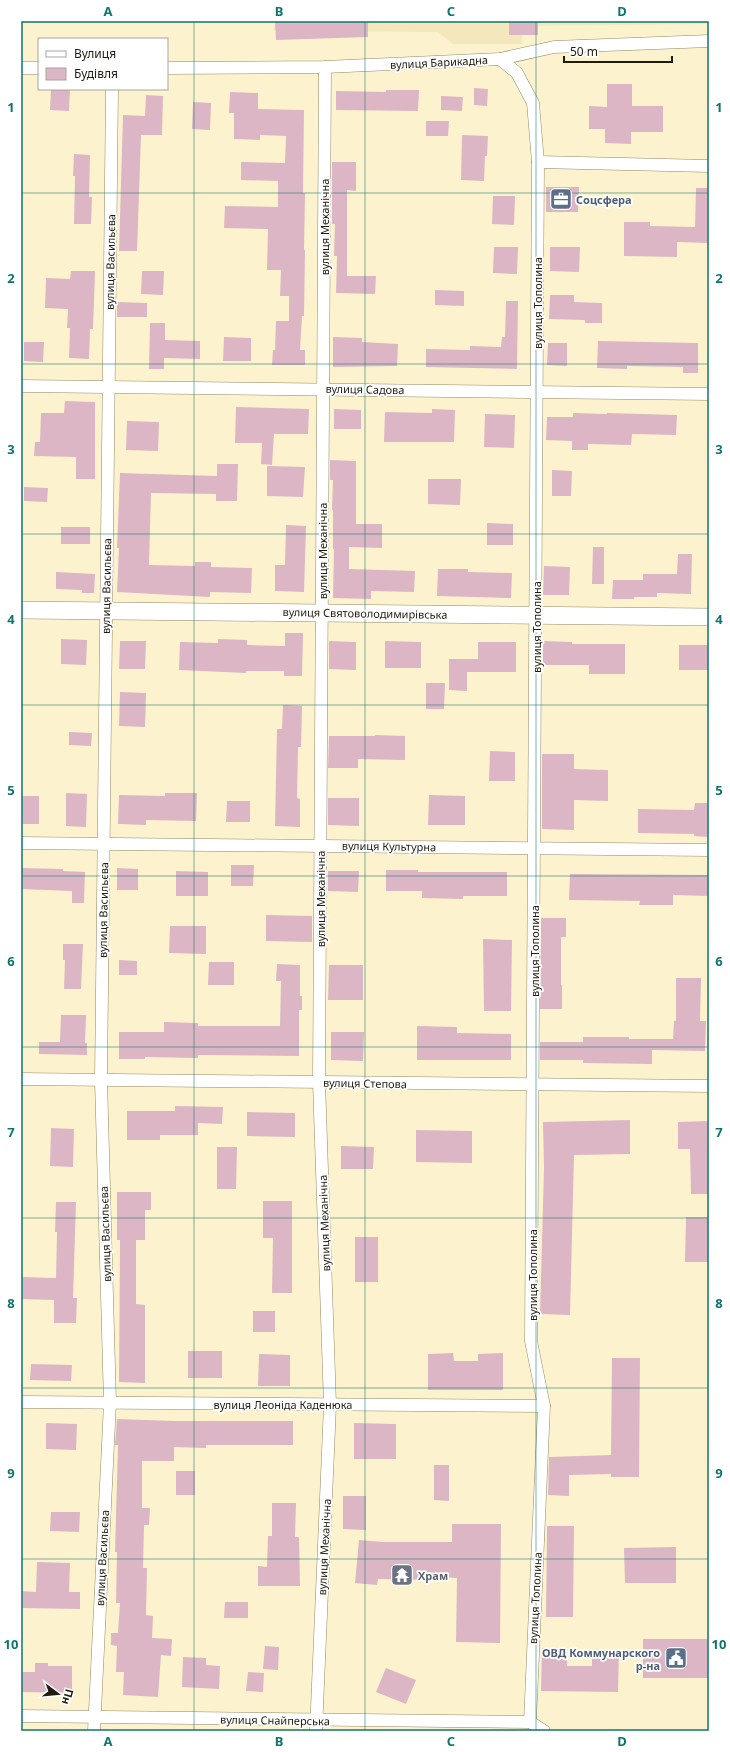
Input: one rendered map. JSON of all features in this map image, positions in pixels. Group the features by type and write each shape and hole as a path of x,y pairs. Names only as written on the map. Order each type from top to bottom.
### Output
{"street":[{"name":"вулиця Барикадна","path":"168,68 325,67 500,59 554,47 709,41"},
{"name":"вулиця Тополина","path":"500,59 517,73 533,103 538,162 531,1341 544,1406 530,1722"},
{"name":"вулиця Механічна","path":"316,1725 330,1405 319,1082 325,67"},
{"path":"21,68 38,68"},
{"name":"вулиця Васильєва","path":"94,1731 110,1403 101,1080 112,90"},
{"path":"538,162 709,166"},
{"name":"вулиця Садова","path":"21,386 709,394"},
{"name":"вулиця Святоволодимирівська","path":"21,610 709,617"},
{"name":"вулиця Культурна","path":"21,843 709,850"},
{"name":"вулиця Степова","path":"21,1079 709,1086"},
{"name":"вулиця Леоніда Каденюка","path":"21,1402 544,1406"},
{"name":"вулиця Снайперська","path":"21,1716 316,1725 530,1722"},
{"path":"530,1722 544,1731"}],"shaded area":[{"path":"275,21 709,21 709,24 523,26 522,44 453,44 438,32 274,31"}],"building":[{"path":"275,21 368,21 368,37 276,40"},
{"path":"509,21 538,21 538,35 509,35"},
{"path":"607,84 632,84 632,106 663,106 663,132 631,132 631,144 605,143 605,129 589,129 589,106 607,107"},
{"path":"474,88 488,89 487,106 474,105"},
{"path":"51,90 70,90 69,111 50,110"},
{"path":"386,90 419,90 418,111 336,110 336,91 386,92"},
{"path":"230,92 258,93 258,109 304,110 304,316 302,316 300,350 305,350 305,365 272,365 273,350 275,350 276,321 289,321 289,296 280,296 281,270 267,270 268,229 224,228 225,206 278,207 278,181 241,180 241,162 285,163 286,136 260,135 260,140 234,139 234,113 229,113"},
{"path":"146,95 163,96 162,135 141,135 137,251 119,251 123,115 145,116"},
{"path":"441,96 463,97 462,111 441,110"},
{"path":"193,102 211,103 210,130 192,129"},
{"path":"426,121 449,121 448,136 426,136"},
{"path":"462,135 488,136 487,156 485,156 484,181 461,180"},
{"path":"74,154 90,155 89,197 92,197 91,224 74,224"},
{"path":"332,162 356,162 356,191 347,190 347,276 376,276 375,294 336,293 337,256 334,256 335,224 332,224"},
{"path":"546,187 579,187 578,212 546,212"},
{"path":"696,188 709,188 709,243 677,242 677,257 624,256 624,222 650,222 650,226 695,227"},
{"path":"493,196 515,196 514,225 492,224"},
{"path":"494,247 518,247 517,274 493,273"},
{"path":"550,247 580,247 579,272 550,271"},
{"path":"71,271 95,271 93,329 90,329 89,359 69,358 70,328 67,328 68,309 45,308 46,278 70,279"},
{"path":"142,271 164,271 163,295 141,294"},
{"path":"435,290 464,291 464,306 435,305"},
{"path":"550,295 574,295 574,302 602,303 602,323 585,323 585,320 549,319"},
{"path":"506,301 518,301 517,369 426,367 426,349 470,350 470,346 501,347 502,337 505,337"},
{"path":"117,302 147,303 147,317 117,317"},
{"path":"150,323 165,323 165,340 200,341 200,359 164,358 164,369 149,369"},
{"path":"224,337 251,338 251,361 223,361"},
{"path":"333,337 362,338 362,342 398,344 397,366 333,367"},
{"path":"598,341 698,343 698,373 683,373 683,367 627,366 627,369 597,368"},
{"path":"24,342 44,342 43,362 24,361"},
{"path":"548,343 567,343 567,366 547,365"},
{"path":"65,401 95,402 95,479 76,479 76,457 34,456 35,442 40,442 41,413 64,413"},
{"path":"236,407 309,409 308,434 274,434 272,465 261,464 262,443 235,443"},
{"path":"334,409 361,410 361,429 334,429"},
{"path":"432,409 455,410 454,442 384,442 385,412 432,413"},
{"path":"573,413 677,415 676,435 632,434 631,445 588,444 588,450 572,450 572,441 546,440 547,417 573,417"},
{"path":"485,414 515,415 514,448 484,447"},
{"path":"127,421 159,422 158,451 126,450"},
{"path":"330,460 356,461 356,524 382,524 382,548 349,547 349,569 415,571 414,592 371,591 371,599 333,598 333,480 330,480"},
{"path":"217,464 238,464 237,501 216,501 216,494 151,493 149,565 195,566 195,562 211,562 211,567 252,568 251,593 210,592 210,597 117,592 120,473 217,476"},
{"path":"267,466 305,467 303,497 267,496"},
{"path":"552,470 572,471 571,496 552,496"},
{"path":"428,479 461,479 460,505 428,504"},
{"path":"24,487 48,488 47,502 24,501"},
{"path":"487,523 513,524 513,545 487,545"},
{"path":"286,525 306,526 304,592 275,591 275,565 285,565"},
{"path":"61,527 90,527 90,544 61,544"},
{"path":"593,547 604,547 604,584 592,584"},
{"path":"678,554 692,554 691,594 657,593 657,597 612,599 613,580 643,580 643,574 677,574"},
{"path":"544,566 570,567 569,595 543,595"},
{"path":"438,569 468,569 468,572 512,573 511,598 437,596"},
{"path":"56,572 95,574 94,593 82,593 82,590 56,589"},
{"path":"285,633 303,633 302,676 284,676 284,671 246,671 246,673 179,670 180,642 218,643 218,639 247,640 247,645 285,646"},
{"path":"61,639 87,640 86,665 61,664"},
{"path":"120,641 146,641 145,669 119,669"},
{"path":"329,641 356,642 356,670 329,669"},
{"path":"385,641 421,642 421,668 385,668"},
{"path":"543,641 572,642 572,644 625,644 625,674 589,674 589,665 543,665"},
{"path":"478,642 516,642 516,672 467,672 467,691 449,690 449,659 478,659"},
{"path":"679,645 709,645 709,670 679,670"},
{"path":"426,683 445,683 444,709 426,709"},
{"path":"120,692 146,693 145,727 119,726"},
{"path":"283,705 302,706 301,747 298,747 297,798 300,799 300,827 275,826 277,729 282,729"},
{"path":"69,732 92,733 91,746 69,745"},
{"path":"329,736 405,736 405,760 358,759 358,768 328,768"},
{"path":"490,751 515,752 515,781 489,781"},
{"path":"542,754 574,754 574,769 608,770 608,801 574,800 574,830 542,829"},
{"path":"66,793 87,794 86,827 66,826"},
{"path":"165,793 197,793 196,821 146,820 146,825 118,824 119,795 165,796"},
{"path":"429,795 465,796 465,825 428,825"},
{"path":"21,796 39,796 39,824 21,824"},
{"path":"328,798 359,798 359,826 328,825"},
{"path":"227,801 250,801 250,822 226,822"},
{"path":"695,803 709,803 709,837 694,836 694,834 638,833 638,809 694,810"},
{"path":"231,865 254,865 253,886 231,886"},
{"path":"22,868 63,869 63,871 85,872 84,903 72,903 72,891 21,889"},
{"path":"117,868 138,869 138,890 117,890"},
{"path":"386,870 418,870 418,872 507,872 507,896 463,896 463,899 422,898 422,891 386,891"},
{"path":"176,871 208,872 208,896 176,896"},
{"path":"328,871 359,871 358,892 328,891"},
{"path":"570,874 709,875 709,896 673,895 673,905 639,905 640,901 569,900"},
{"path":"266,915 312,916 312,942 266,941"},
{"path":"541,918 566,918 566,937 561,937 562,1009 540,1009"},
{"path":"170,926 206,926 206,954 169,953"},
{"path":"483,939 512,940 511,1011 484,1011"},
{"path":"63,944 83,944 81,989 64,989 65,960 63,960"},
{"path":"119,960 137,961 137,975 119,975"},
{"path":"209,962 234,962 234,985 208,985"},
{"path":"277,964 300,965 300,996 302,996 302,1010 299,1010 299,1056 198,1055 198,1058 145,1057 145,1059 119,1059 119,1032 164,1032 164,1022 198,1023 198,1026 280,1026 281,981 276,981"},
{"path":"329,965 363,965 363,1000 328,1000"},
{"path":"676,978 701,978 700,1021 706,1021 705,1051 652,1050 652,1064 583,1063 583,1060 540,1060 540,1042 583,1042 583,1037 673,1039 674,1021 676,1021"},
{"path":"61,1015 86,1015 85,1043 87,1043 87,1055 39,1054 39,1042 60,1042"},
{"path":"417,1026 457,1027 457,1033 511,1034 511,1060 417,1060"},
{"path":"331,1032 364,1032 363,1061 331,1060"},
{"path":"175,1106 223,1107 222,1124 198,1123 198,1135 160,1135 160,1140 127,1140 127,1111 175,1111"},
{"path":"247,1112 295,1113 295,1137 247,1136"},
{"path":"630,1120 630,1154 574,1155 570,1315 540,1314 544,1168 543,1122"},
{"path":"709,1121 709,1194 691,1194 690,1149 678,1149 678,1122"},
{"path":"51,1128 74,1129 73,1167 50,1166"},
{"path":"416,1130 472,1131 472,1163 416,1162"},
{"path":"341,1146 374,1147 373,1169 341,1169"},
{"path":"217,1147 237,1147 236,1189 217,1189"},
{"path":"117,1192 151,1192 151,1210 145,1210 145,1240 136,1240 136,1304 145,1305 145,1383 119,1382 120,1240 117,1240"},
{"path":"263,1201 292,1201 292,1293 272,1293 273,1238 263,1238"},
{"path":"56,1202 76,1202 73,1298 77,1298 76,1323 54,1323 54,1300 21,1299 21,1277 56,1278"},
{"path":"686,1217 709,1217 708,1262 685,1262"},
{"path":"355,1237 378,1237 378,1282 355,1282"},
{"path":"253,1311 275,1311 275,1332 253,1332"},
{"path":"188,1351 222,1351 222,1378 188,1378"},
{"path":"453,1353 454,1361 478,1361 478,1354 503,1353 503,1390 428,1390 428,1354"},
{"path":"259,1354 290,1355 290,1386 258,1386"},
{"path":"612,1358 640,1358 639,1477 611,1477 611,1474 569,1475 569,1496 548,1495 549,1457 611,1455"},
{"path":"31,1364 72,1365 71,1381 30,1380"},
{"path":"117,1419 175,1421 293,1421 293,1445 206,1445 206,1448 174,1447 174,1461 142,1461 142,1508 150,1508 149,1525 144,1525 143,1568 147,1568 146,1615 153,1616 152,1638 172,1639 171,1656 161,1655 158,1697 123,1695 124,1672 116,1672 117,1646 111,1645 111,1633 118,1633 120,1603 116,1603 117,1552 115,1552 118,1445 115,1445"},
{"path":"46,1423 77,1424 76,1450 46,1449"},
{"path":"354,1423 396,1424 396,1459 354,1459"},
{"path":"434,1465 449,1465 449,1501 434,1500"},
{"path":"176,1471 195,1471 195,1495 176,1495"},
{"path":"343,1496 366,1496 366,1530 343,1529"},
{"path":"272,1503 296,1503 295,1537 299,1537 300,1586 258,1586 258,1566 267,1567 268,1536 272,1536"},
{"path":"51,1512 80,1512 79,1532 50,1531"},
{"path":"452,1524 501,1524 500,1643 456,1642 457,1578 434,1577 434,1580 378,1579 377,1585 355,1583 359,1540 383,1542 452,1542"},
{"path":"547,1526 574,1526 573,1617 546,1617"},
{"path":"676,1547 676,1583 625,1583 624,1548"},
{"path":"37,1562 70,1563 69,1592 80,1592 80,1609 21,1608 21,1591 36,1592"},
{"path":"225,1602 248,1602 248,1618 224,1618"},
{"name":"ОВД Коммунарского р-на","path":"643,1639 709,1639 709,1678 643,1678"},
{"path":"265,1646 279,1647 278,1670 263,1669"},
{"path":"542,1648 567,1649 567,1666 592,1666 592,1649 619,1650 618,1692 541,1691"},
{"path":"183,1657 206,1658 206,1665 220,1666 219,1689 182,1687"},
{"path":"35,1663 48,1663 48,1666 72,1666 72,1693 21,1692 21,1672 35,1672"},
{"path":"386,1668 416,1680 406,1704 376,1692"},
{"path":"248,1672 264,1673 263,1692 246,1691"}],"place":[{"name":"Соцсфера","path":"561,199"},
{"name":"Храм","path":"402,1575"},
{"name":"ОВД Коммунарского р-на","path":"676,1658"}]}
